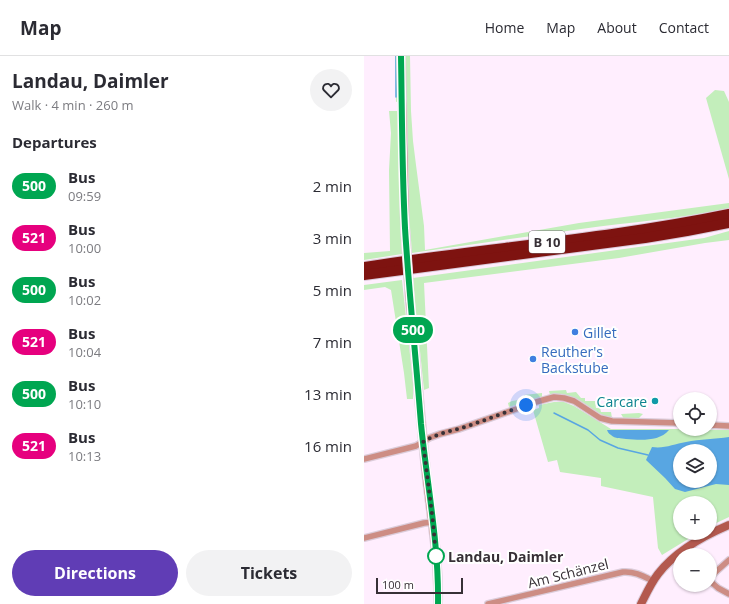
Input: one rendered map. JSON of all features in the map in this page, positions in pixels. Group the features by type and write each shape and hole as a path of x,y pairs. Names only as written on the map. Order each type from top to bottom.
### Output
{"highway":[{"name":"B 10","path":"364,267 644,230 729,214"},
{"name":"B 10","path":"364,276 637,239 729,223"}],"main road":[{"path":"401,56 405,227 410,302 423,442 433,522 438,577 438,604"},
{"path":"640,604 661,570 677,555 701,539 729,525"}],"street":[{"path":"364,459 416,446 429,438 440,434 459,429 536,402 554,398 564,398 574,401 608,421 673,423"},
{"path":"717,425 729,426"},
{"path":"364,538 433,522"},
{"path":"717,571 729,560"},
{"name":"Am Schänzel","path":"488,604 623,572 642,575 653,581"},
{"path":"717,587 729,594"}],"green space":[{"path":"395,56 398,56 399,101 396,102"},
{"path":"404,56 410,56 413,141 424,226 425,250 579,223 729,203 729,208 674,218 581,229 412,253 409,226 406,153"},
{"path":"715,90 724,91 729,102 729,179 706,98"},
{"path":"389,111 398,111 399,114 400,227 402,254 364,260 364,253 390,251 389,170 391,133"},
{"path":"729,231 729,240 619,258 424,283 429,388 424,390 413,278 704,238"},
{"path":"402,280 413,383 413,399 407,399 391,290 385,287 364,290 364,285"},
{"path":"566,390 567,393 576,392 581,398 585,398 585,401 595,401 596,408 600,408 601,412 611,412 612,418 597,412 580,400 563,395 550,395 549,391"},
{"path":"542,393 542,397 509,407 508,403 524,399 524,395"},
{"path":"564,402 574,406 611,429 673,429 673,436 717,436 717,430 729,430 729,517 717,523 717,496 673,496 673,540 687,540 662,555 658,548 653,497 601,486 601,478 560,472 557,460 548,462 533,410 539,408 539,405"},
{"path":"621,414 643,414 638,419 624,419"}],"water":[{"path":"607,430 669,430 660,437 643,440 616,438 609,434"},
{"path":"729,437 729,485 717,484 717,444 678,444 691,441"},
{"path":"673,445 673,487 646,460 652,447"},
{"path":"674,488 700,488 685,492"}],"waterway":[{"path":"396,56 396,97"},
{"path":"554,413 588,430 600,440 618,448 648,455"}],"bus line":[{"name":"500","path":"401,56 405,227 410,302 426,472 433,522 438,577 438,604"}],"place":[{"name":"Gillet","path":"575,332"},
{"name":"Reuther's Backstube","path":"533,359"},
{"name":"Carcare","path":"655,401"},
{"name":"Landau, Daimler","path":"436,556"}],"route":[{"path":"436,556 423,442 440,434 459,429 526,405"}]}
